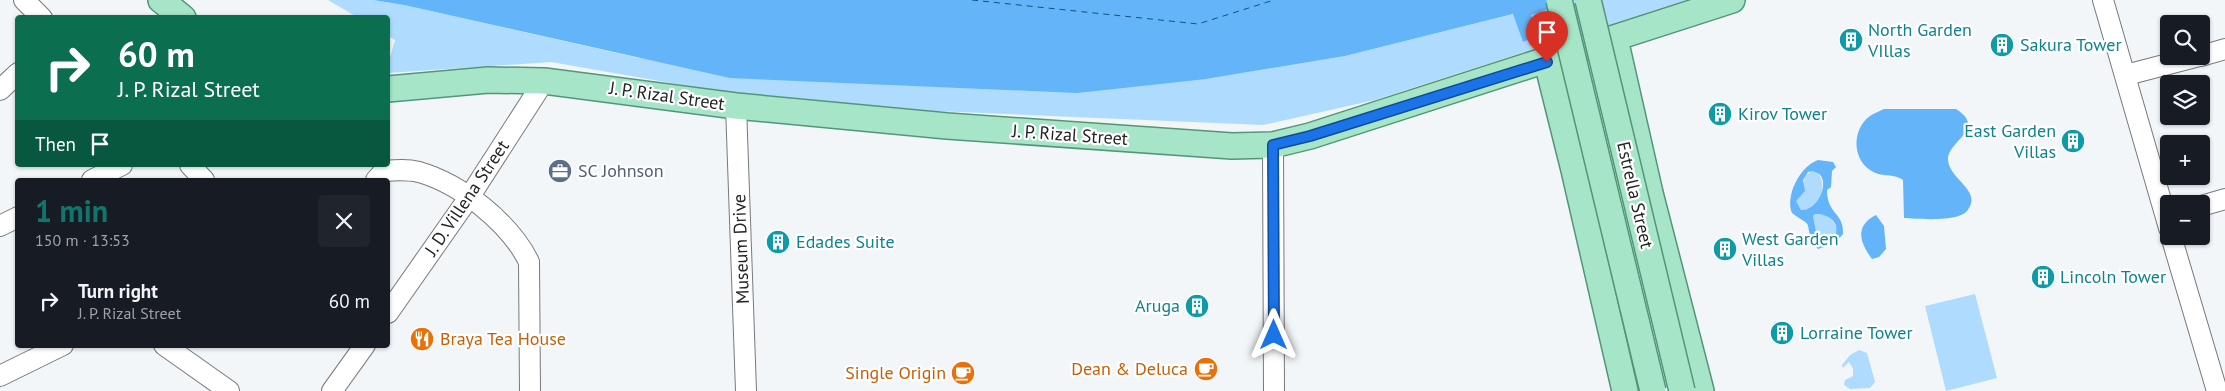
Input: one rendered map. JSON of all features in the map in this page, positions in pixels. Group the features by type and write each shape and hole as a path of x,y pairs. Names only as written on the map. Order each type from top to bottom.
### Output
{"main road":[{"path":"161,0 179,15"},
{"name":"Estrella Street","path":"1559,0 1653,391"},
{"name":"Estrella Street","path":"1588,0 1682,391"},
{"name":"J. P. Rizal Street","path":"390,89 488,80 544,81 736,106 957,127 1232,146 1273,145 1310,136 1547,62 1732,0"},
{"name":"Estrella Street","path":"1615,39 1650,194 1701,391"},
{"path":"1547,62 1625,391"},
{"path":"1587,225 1595,204 1607,194 1624,190 1650,194"}],"street":[{"path":"24,0 39,15"},
{"path":"2103,0 2161,195"},
{"path":"2210,54 2225,50"},
{"path":"2126,75 2165,65"},
{"path":"0,90 15,76"},
{"name":"J. D. Villena Street","path":"390,310 470,196 544,81"},
{"name":"Museum Drive","path":"736,106 746,391"},
{"path":"1273,145 1274,391"},
{"path":"96,178 118,167"},
{"path":"192,167 202,178"},
{"path":"378,178 384,172 402,170 419,172 470,196 521,245 529,262 530,391"},
{"path":"2210,203 2225,199"},
{"path":"0,226 15,218"},
{"path":"2174,245 2216,391"},
{"path":"0,376 57,348"},
{"path":"168,348 229,391"},
{"path":"332,391 359,348"},
{"path":"0,386 7,391"}],"shaded area":[{"path":"328,0 373,0 404,5 639,58 1206,79 1345,56 1514,14 1524,42 1530,15 1575,0 1686,0 1375,100 1263,125 889,109 739,95 551,62 390,73 390,58 395,40 390,37 390,15 354,15"},
{"path":"1813,170 1822,180 1821,194 1814,205 1808,209 1801,210 1795,201 1802,194 1805,176"},
{"path":"1815,214 1824,215 1833,221 1835,225 1837,233 1828,241 1818,241 1813,216"},
{"path":"1975,294 1997,378 1946,391 1925,306"},
{"path":"1859,350 1867,353 1875,382 1870,388 1850,389 1844,385 1845,380 1853,376 1853,369 1849,362 1843,368 1842,365 1850,355"}],"water":[{"path":"373,0 1575,0 1531,15 1538,36 1523,42 1513,14 1345,56 1206,79 1077,93 730,78 404,5"},
{"path":"1884,109 1956,109 1965,116 1968,123 1967,129 1950,152 1948,159 1953,173 1971,197 1971,204 1967,211 1955,217 1947,218 1904,218 1903,180 1870,170 1864,165 1857,151 1856,143 1860,128 1872,115"},
{"path":"1818,160 1833,162 1836,167 1832,171 1831,187 1827,190 1832,209 1843,227 1843,234 1835,243 1818,249 1811,242 1807,224 1792,213 1790,206 1792,190 1800,175 1811,163","holes":["1813,171 1822,178 1823,188 1819,199 1811,207 1801,210 1796,201 1805,191 1803,180 1808,172","1815,214 1829,217 1835,223 1835,236 1827,241 1818,241 1813,216"]},
{"path":"1876,215 1884,226 1886,249 1879,257 1872,259 1864,247 1861,235 1864,224"}],"ferry route":[{"path":"972,0 1198,24 1274,0"}],"place":[{"name":"North Garden VIllas","path":"1851,40"},
{"name":"Sakura Tower","path":"2002,45"},
{"name":"Kirov Tower","path":"1720,114"},
{"name":"East Garden Villas","path":"2073,141"},
{"name":"SC Johnson","path":"560,171"},
{"name":"Edades Suite","path":"778,242"},
{"name":"West Garden Villas","path":"1725,249"},
{"name":"Lincoln Tower","path":"2043,277"},
{"name":"Aruga","path":"1197,306"},
{"name":"Lorraine Tower","path":"1782,333"},
{"name":"Braya Tea House","path":"422,339"},
{"name":"Dean & Deluca","path":"1206,369"},
{"name":"Single Origin","path":"963,373"}],"route":[{"path":"1274,335 1275,167 1273,145 1310,136 1547,62"}]}
